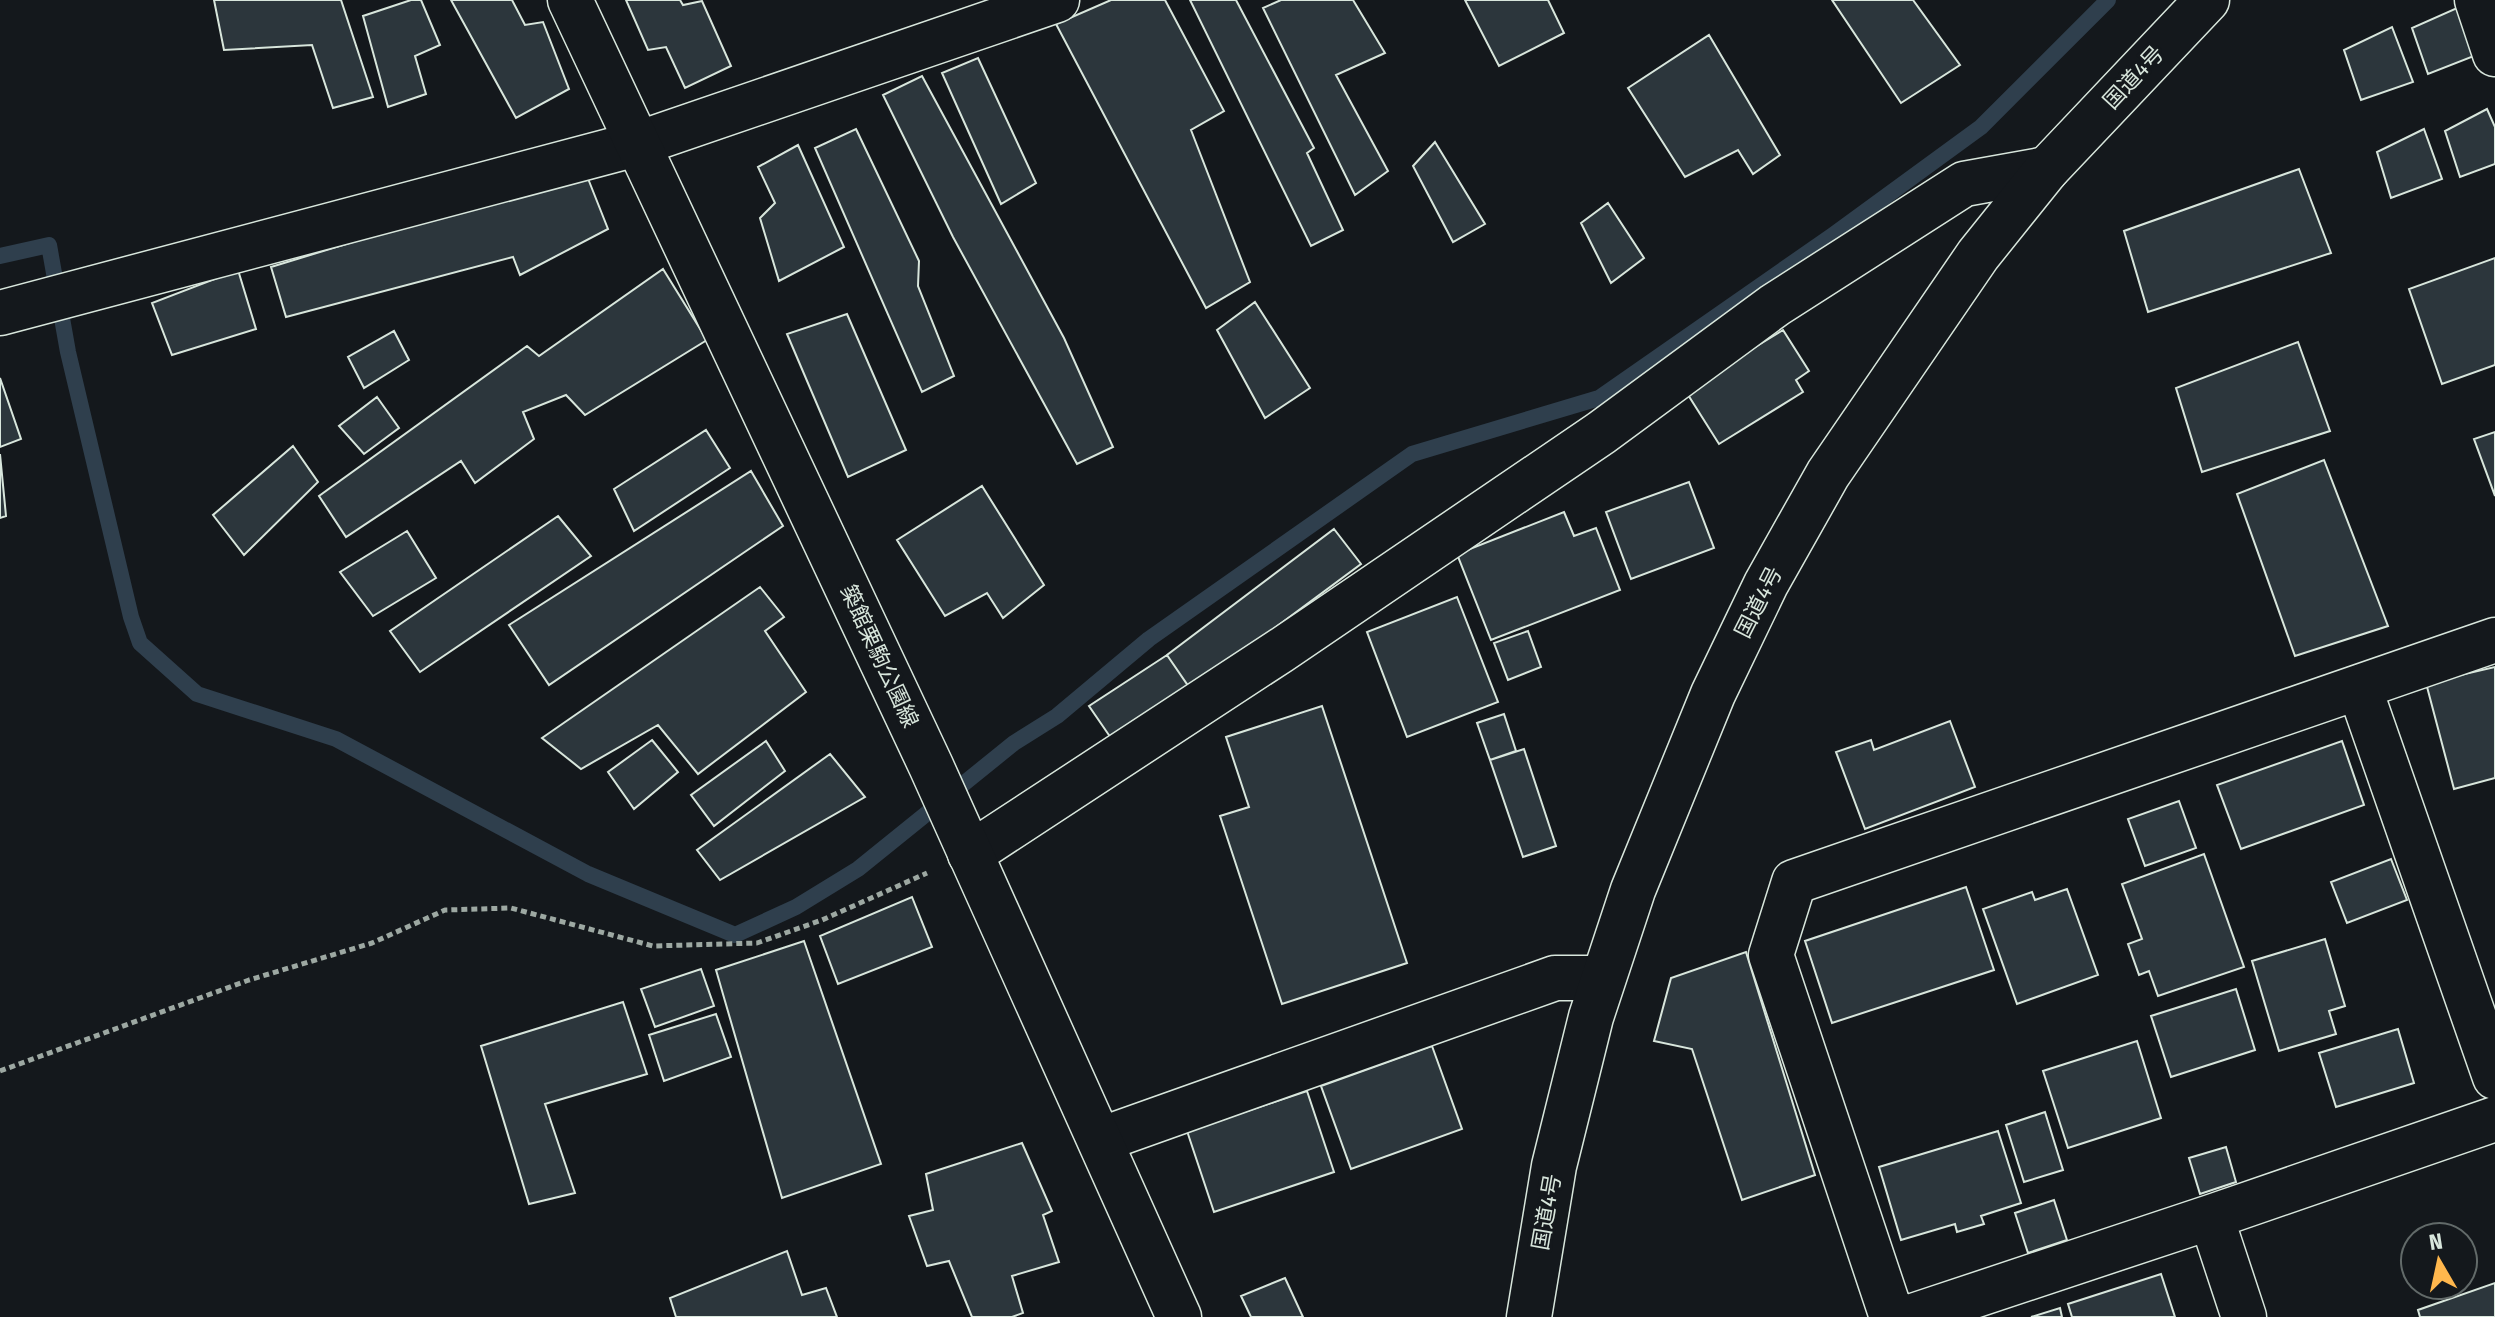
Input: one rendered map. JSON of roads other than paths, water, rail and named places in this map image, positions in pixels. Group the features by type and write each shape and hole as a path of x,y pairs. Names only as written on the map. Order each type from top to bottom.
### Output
{"main road":[{"name":"築館栗駒公園線","path":"570,0 931,766 1179,1317"},
{"path":"13,310 640,143 1057,0"},
{"name":"国道4号","path":"1529,1317 1554,1166 1603,978 1633,890 1707,708 1766,584 1828,474 1978,255 2047,169 2207,0"},
{"path":"2477,0 2495,54"},
{"path":"965,841 1280,651 1601,433 1775,305 1964,184 2047,169"},
{"path":"1892,1317 1771,955 1794,882 2495,640"},
{"path":"2359,687 2495,1077"},
{"path":"1100,1140 1555,978 1603,978"},
{"path":"1910,1317 2495,1119"},
{"path":"2211,1217 2244,1317"}],"waterway":[{"path":"0,256 49,245 68,352 131,617 140,643 197,694 336,739 588,874 735,935 796,907 858,869 1014,743 1057,716 1149,639 1412,454 1599,398 1833,235 1981,127 2108,0"}]}
